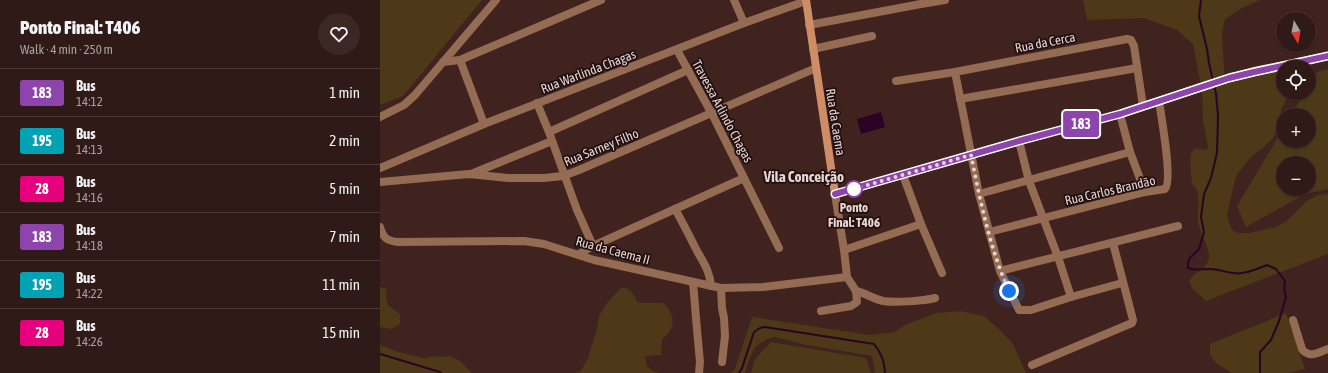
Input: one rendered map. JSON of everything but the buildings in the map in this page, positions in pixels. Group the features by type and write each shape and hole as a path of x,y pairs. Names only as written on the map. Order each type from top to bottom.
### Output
{"street":[{"path":"380,117 404,105 496,0"},
{"path":"443,62 460,60 601,0"},
{"path":"734,0 744,23"},
{"name":"Rua Warlinda Chagas","path":"380,168 537,103 806,0"},
{"name":"Rua da Caema","path":"806,0 847,277 856,291"},
{"path":"809,25 946,0"},
{"path":"813,49 872,36"},
{"name":"Rua da Cerca","path":"896,81 955,72 1127,39 1133,42 1143,106"},
{"name":"Travessa Arlindo Chagas","path":"677,50 712,114 779,248"},
{"path":"835,194 1019,141 1120,114 1229,78 1268,68 1328,56"},
{"path":"460,60 484,124"},
{"name":"Rua Sarney Filho","path":"380,182 470,174 531,179 564,176 712,114 816,68"},
{"path":"960,99 1138,68"},
{"path":"549,132 688,70"},
{"path":"955,72 979,194 989,232 1000,271 1019,310 1031,310 1122,282"},
{"name":"Rua Carlos Brandão","path":"989,232 1145,192 1165,189 1168,184 1165,143 1159,101"},
{"path":"537,103 577,210 593,246"},
{"path":"1120,114 1130,152 1145,192"},
{"path":"470,174 552,141"},
{"path":"1019,141 1029,181 1058,257 1071,297"},
{"path":"979,194 1130,152"},
{"path":"903,175 921,224 942,273"},
{"path":"579,254 593,246 744,178"},
{"path":"675,209 706,265 710,279 710,286"},
{"path":"844,250 921,224"},
{"path":"1000,271 1178,226"},
{"name":"Rua da Caema II","path":"380,227 384,238 390,241 524,241 544,244 594,260 721,288 763,287 847,277"},
{"path":"1032,365 1132,324 1133,320 1113,243"},
{"path":"693,282 700,362 699,373"},
{"path":"721,288 724,318 722,362"},
{"path":"821,311 855,304 857,302 856,291 881,301 892,302 936,298"},
{"path":"1293,320 1304,352 1310,354 1328,349"}],"shaded area":[{"path":"380,0 482,0 403,96 380,105"},
{"path":"1083,0 1260,0 1242,8 1225,19 1222,33 1225,84 1276,72 1276,100 1286,100 1282,108 1276,108 1276,130 1273,138 1252,156 1236,176 1227,214 1229,223 1232,230 1238,233 1249,233 1276,227 1288,220 1307,201 1318,195 1328,194 1328,254 1206,301 1192,288 1189,281 1206,265 1209,258 1208,250 1198,222 1198,196 1195,187 1192,184 1190,163 1191,153 1195,148 1206,150 1208,148 1203,121 1202,91 1193,44 1177,30 1144,18 1087,20"},
{"path":"1328,69 1328,189 1316,192 1316,156 1276,156 1276,196 1301,196 1246,227 1237,206 1276,141 1276,148 1316,148 1316,108 1295,108 1301,100 1316,100 1316,74 1318,71"},
{"path":"881,112 885,127 861,134 857,119"},
{"path":"380,287 387,289 386,296 388,305 400,314 400,324 391,329 380,327"},
{"path":"621,288 630,290 637,302 663,303 670,312 673,321 672,326 667,335 662,339 661,355 645,356 647,366 653,371 660,373 575,373 581,371 588,358 597,329 599,316 606,304"},
{"path":"961,311 984,316 1002,332 1013,344 1026,373 875,373 872,356 807,345 775,337 767,339 755,347 745,373 730,373 735,369 752,317 870,335 894,332 905,325 936,313"},
{"path":"1286,313 1305,369 1288,373 1232,373 1217,364 1210,355 1210,344"},
{"path":"771,342 866,358 871,373 751,373 755,359"},
{"path":"380,345 399,352 424,358 434,356 450,356 460,361 472,373 380,373"}],"waterway":[{"path":"1201,0 1199,16 1213,81"},
{"path":"1214,85 1218,116 1217,153 1211,178 1204,194 1201,217 1204,232 1199,249 1189,259 1188,268 1197,270 1213,269 1230,273 1241,273 1267,265 1276,269 1285,281 1284,289 1286,297 1279,321 1271,340 1260,352 1260,373"},
{"path":"739,373 754,332 765,327 874,344 882,358 885,373"},
{"path":"380,354 441,373"}],"bus line":[{"name":"183","path":"835,194 1019,141 1120,114 1229,78 1328,56"}],"place":[{"name":"Ponto Final: T406","path":"854,189"}],"district":[{"name":"Vila Conceição","path":"804,177"}],"route":[{"path":"854,189 971,155 979,194 1000,271 1009,291"}]}
